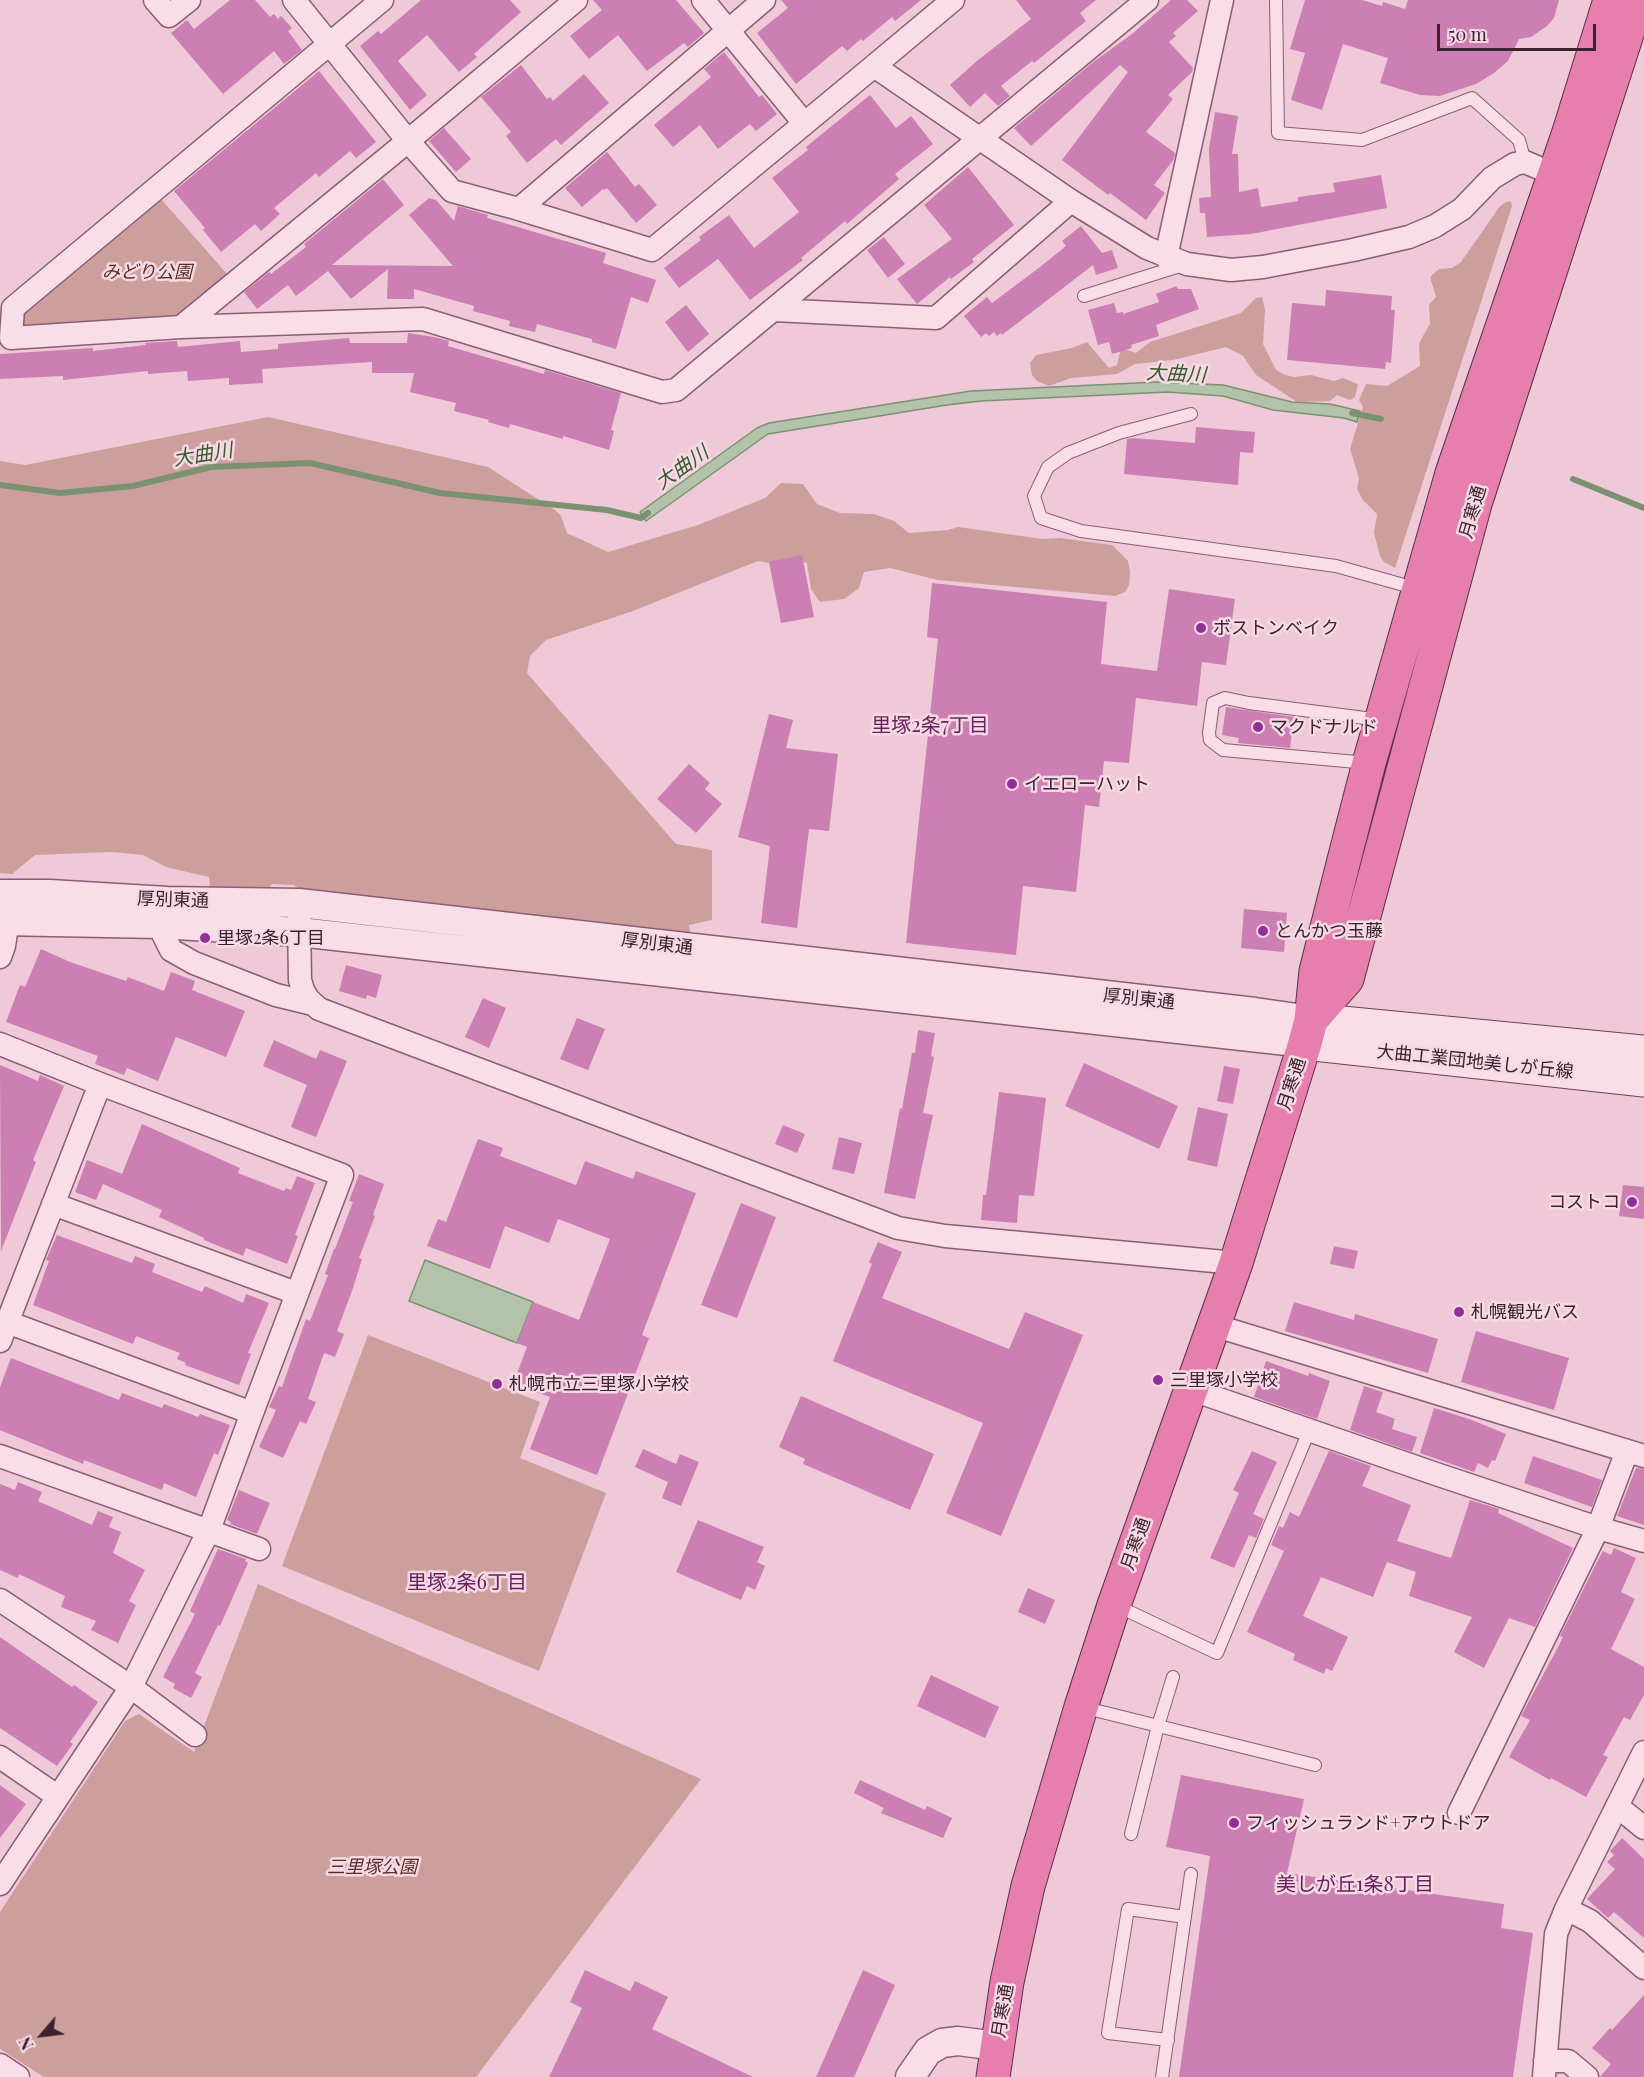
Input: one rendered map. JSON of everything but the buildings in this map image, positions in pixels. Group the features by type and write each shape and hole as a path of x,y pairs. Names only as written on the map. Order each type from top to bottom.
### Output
{"highway":[{"name":"月寒通","path":"995,2062 1007,1982 1028,1886 1081,1707 1114,1605 1236,1263 1308,1032 1316,971 1369,763 1452,473 1553,172 1569,132 1610,0"},
{"name":"月寒通","path":"1308,1032 1347,979 1475,504 1553,172 1638,0"}],"main road":[{"name":"大曲工業団地美しが丘線","path":"1308,1032 1644,1052"},
{"name":"大曲工業団地美しが丘線","path":"1308,1032 1644,1080"}],"street":[{"path":"155,0 169,16 189,0"},
{"path":"294,0 408,141 452,191 652,250 953,0"},
{"path":"382,0 13,308 11,338 181,327 423,319 662,392 676,390 1147,0"},
{"path":"181,327 576,0"},
{"path":"703,0 804,123"},
{"path":"519,209 764,0"},
{"path":"1177,260 1222,0"},
{"path":"874,66 1071,201 1147,248 1177,260 1232,270 1263,267 1409,237 1435,226 1462,209 1492,177 1515,164 1553,172"},
{"path":"774,310 936,318 1071,201"},
{"name":"厚別東通","path":"5,907 50,894 166,901 299,903 1243,1011 1308,1032"},
{"path":"299,903 300,980 303,990 313,1004"},
{"path":"0,957 5,907"},
{"name":"厚別東通","path":"5,907 158,924 299,932 1308,1032"},
{"path":"158,924 171,950 194,963 276,995 313,1004 330,1013 898,1228 945,1236 1236,1263"},
{"path":"0,1044 342,1175 209,1530 131,1687 0,1884"},
{"path":"100,1084 4,1332 252,1413"},
{"path":"53,1204 296,1293"},
{"path":"1213,1325 1635,1453 1459,1813"},
{"path":"1190,1389 1598,1528 1644,1541"},
{"path":"0,1456 259,1549"},
{"path":"0,1600 131,1687 195,1735"},
{"path":"1587,2077 1568,2061 1544,2069 1556,1934 1566,1909 1644,1752"},
{"path":"0,1756 57,1796"},
{"path":"1617,1806 1644,1828"},
{"path":"1566,1909 1590,1921 1644,1968"},
{"path":"910,2077 928,2051 942,2043 958,2041 995,2062"},
{"path":"0,2065 18,2077"}],"lane":[{"path":"1276,0 1278,133 1362,140 1472,98 1553,172"},
{"path":"1084,296 1177,260"},
{"path":"1191,414 1119,433 1068,453 1048,466 1034,496 1041,518 1081,531 1336,566 1419,589"},
{"path":"1369,763 1223,750 1210,740 1213,703 1225,698 1382,721"},
{"path":"1114,1605 1217,1653 1309,1431"},
{"path":"1131,1834 1158,1726 1173,1677"},
{"path":"1081,1707 1315,1765"},
{"path":"1162,2077 1191,1874"},
{"path":"1168,2040 1108,2033 1128,1909 1185,1917"}],"green space":[{"name":"みどり公園","path":"154,191 235,283 181,327 8,336 13,308"},
{"path":"1508,201 1512,206 1395,568 1384,562 1380,556 1374,533 1377,514 1363,500 1357,489 1359,478 1350,449 1363,407 1359,400 1366,384 1387,386 1420,366 1419,343 1430,324 1429,305 1436,297 1430,277 1439,269 1452,268 1461,262 1500,206"},
{"path":"1262,297 1265,310 1263,344 1276,370 1294,377 1311,375 1334,381 1343,378 1358,384 1355,397 1350,400 1337,395 1330,401 1297,402 1256,375 1243,356 1226,347 1173,360 1135,364 1117,374 1071,378 1049,386 1037,381 1032,375 1030,363 1036,355 1072,348 1087,342 1109,368 1117,365 1121,348 1136,353 1150,342 1241,313 1256,298"},
{"path":"268,417 488,467 555,510 561,516 567,533 608,552 698,525 765,498 781,483 803,484 817,504 840,513 874,514 894,521 909,533 958,527 1042,539 1060,538 1112,545 1128,561 1129,585 1125,592 1115,596 938,580 890,568 864,572 859,588 844,599 820,602 811,589 807,563 788,560 779,565 758,561 633,611 546,640 530,656 527,673 676,844 712,850 712,920 689,925 691,935 302,892 294,885 272,884 265,894 210,889 209,877 166,867 143,855 112,852 35,855 12,874 0,873 0,461 25,465"},
{"path":"368,1335 540,1402 520,1458 606,1493 539,1671 282,1566"},
{"name":"三里塚公園","path":"258,1584 701,1779 476,2077 44,2077 0,2049 0,1912 125,1721 139,1714 194,1752"}],"shaded area":[{"path":"1157,382 1223,385 1292,402 1330,404 1360,411 1357,422 1344,418 1273,410 1223,396 1168,392 981,401 947,405 768,434 646,521 640,512 757,428 769,423 971,391"},
{"path":"425,1260 533,1302 517,1343 409,1301"}],"waterway":[{"name":"大曲川","path":"1352,413 1381,419"},
{"name":"大曲川","path":"0,485 60,493 133,486 211,467 310,463 440,493 607,510 641,518 648,513"},
{"name":"大曲川","path":"1573,479 1644,508"}],"place":[{"name":"ボストンベイク","path":"1201,628"},
{"name":"マクドナルド","path":"1258,727"},
{"name":"イエローハット","path":"1012,784"},
{"name":"とんかつ玉藤","path":"1263,931"},
{"name":"里塚2条6丁目","path":"205,938"},
{"name":"コストコ","path":"1632,1202"},
{"name":"札幌観光バス","path":"1459,1312"},
{"name":"三里塚小学校","path":"1158,1380"},
{"name":"札幌市立三里塚小学校","path":"497,1384"},
{"name":"フィッシュランド+アウトドア","path":"1234,1823"}],"district":[{"name":"里塚2条7丁目","path":"930,726"},
{"name":"里塚2条6丁目","path":"467,1583"},
{"name":"美しが丘1条8丁目","path":"1355,1885"}]}
